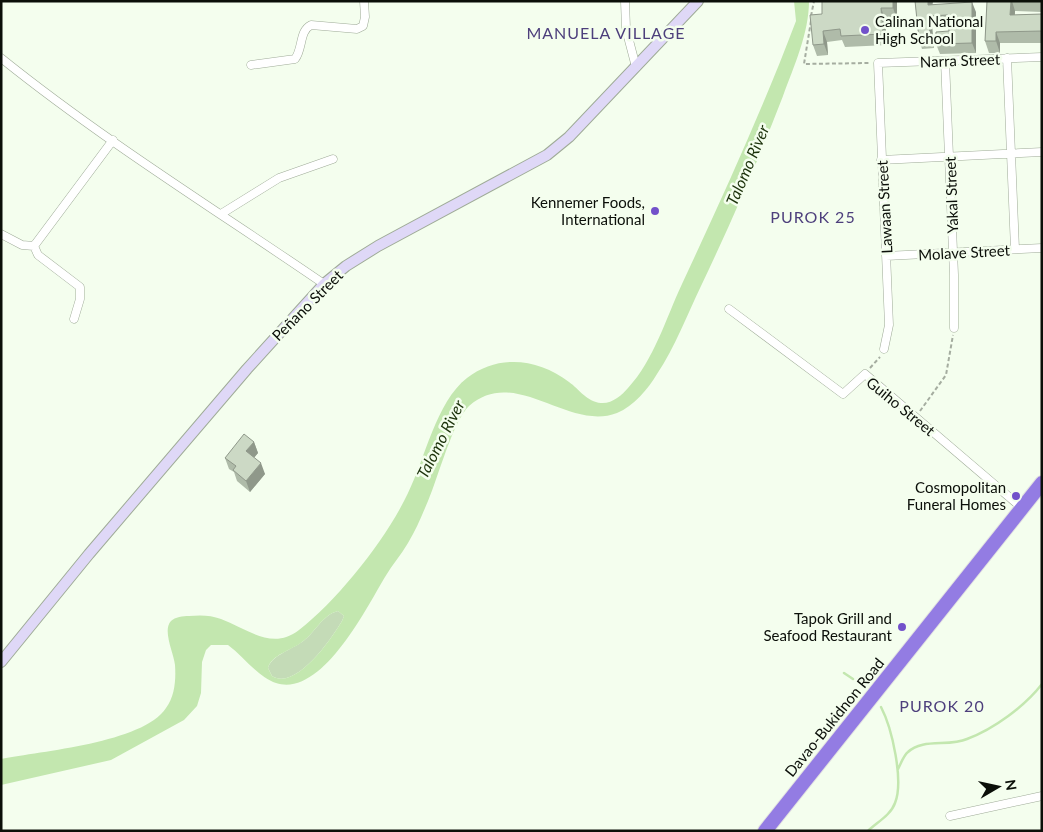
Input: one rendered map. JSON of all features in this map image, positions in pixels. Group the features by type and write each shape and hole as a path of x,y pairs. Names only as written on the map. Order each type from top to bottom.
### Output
{"highway":[{"name":"Davao-Bukidnon Road","path":"765,831 1042,483"}],"street":[{"path":"251,65 295,59 299,52 304,31 311,25 358,29 362,26 366,17 364,1"},
{"path":"625,1 626,29 636,67"},
{"name":"Peñano Street","path":"1,662 89,554 228,391 324,284 346,266 378,246 547,155 569,137 698,1"},
{"name":"Narra Street","path":"878,63 1042,57"},
{"path":"1,58 31,82 324,284"},
{"path":"1007,58 1015,249"},
{"name":"Yakal Street","path":"945,61 950,157 954,328"},
{"name":"Lawaan Street","path":"878,63 888,325 884,349"},
{"path":"34,246 114,140"},
{"path":"881,160 1042,152"},
{"path":"221,214 279,178 333,159"},
{"path":"1,234 22,246 34,246"},
{"path":"34,246 38,256 80,287 81,294 74,319"},
{"name":"Molave Street","path":"886,256 1042,248"},
{"name":"Guiho Street","path":"729,309 843,394 865,374 1022,508"},
{"path":"950,816 1042,796"}],"path":[{"path":"814,1 804,64 878,63"},
{"path":"915,417 930,400 946,375 954,328"},
{"path":"865,374 884,349"}],"shaded area":[{"path":"338,611 344,616 342,621 322,650 302,670 292,676 281,679 272,676 268,668 273,660 302,642 327,616"}],"water":[{"name":"Talomo River","path":"794,1 809,1 804,37 796,61 744,192 675,342 653,380 640,396 629,406 617,413 598,416 580,414 523,395 505,392 487,395 469,406 463,413 446,450 428,501 416,528 355,628 326,664 310,677 293,684 276,683 263,676 228,645 211,645 206,650 202,662 201,693 197,706 184,720 111,760 1,785 1,759 90,744 136,730 154,720 166,708 174,687 175,665 168,636 171,621 182,617 213,617 260,636 279,639 299,630 314,617 345,585 388,529 408,493 432,432 447,401 456,388 479,370 505,362 531,364 557,374 587,398 596,402 609,402 623,393 645,365 659,338 756,121 796,21","holes":["338,611 344,616 322,650 302,670 292,676 281,679 272,676 268,668 273,660 302,642 327,616"]}],"building":[{"path":"822,1 893,1 893,8 881,8 883,34 841,36 840,29 823,31 824,44 813,45 810,15 822,14"},
{"path":"915,1 928,1 928,5 972,2 972,43 936,44 936,32 949,31 948,15 929,16 930,38 919,39"},
{"path":"987,1 1011,1 1010,15 1042,14 1042,31 996,32 996,41 985,41"},
{"path":"244,434 254,442 246,451 261,463 246,481 233,470 236,466 225,458"}],"waterway":[{"path":"844,673 853,679"},
{"path":"898,769 908,752 914,748 921,745 960,741 988,729 1018,708 1042,684"},
{"path":"868,831 890,811 895,803 897,793 896,755 881,707"}],"place":[{"name":"Calinan National High School","path":"865,30"},
{"name":"Kennemer Foods, International","path":"655,211"},
{"name":"Cosmopolitan Funeral Homes","path":"1016,496"},
{"name":"Tapok Grill and Seafood Restaurant","path":"902,627"}],"district":[{"name":"MANUELA VILLAGE","path":"606,32"},
{"name":"PUROK 25","path":"813,216"},
{"name":"PUROK 20","path":"942,705"}]}
